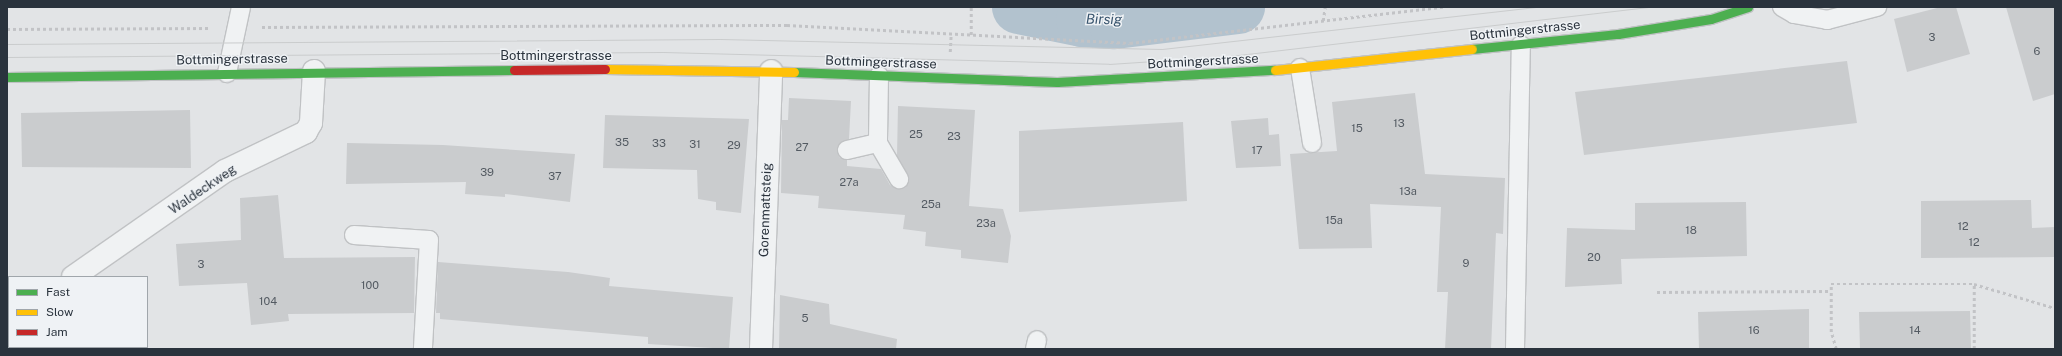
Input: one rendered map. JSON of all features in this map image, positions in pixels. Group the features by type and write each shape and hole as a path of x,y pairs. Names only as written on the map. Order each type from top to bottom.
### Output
{"main road":[{"name":"Bottmingerstrasse","path":"7,77 314,71 553,69 771,72 1057,82 1300,68 1668,27 1748,7"}],"street":[{"name":"Waldeckweg","path":"73,276 225,172 306,132 311,123 314,71"},
{"name":"Gorenmattsteig","path":"761,349 771,72"}],"lane":[{"path":"1782,7 1794,14 1827,20 1877,7"},
{"path":"228,73 235,14"},
{"path":"1515,349 1521,44"},
{"path":"1300,68 1312,143"},
{"path":"880,76 878,143 899,179"},
{"path":"847,150 878,143"},
{"path":"354,235 429,240 423,349"}],"path":[{"path":"971,35 972,7"},
{"path":"1323,21 1324,7"},
{"path":"7,29 235,14 787,25 1130,43 1443,7"},
{"path":"1836,349 1831,332 1831,284 1974,284 2055,308"},
{"path":"1974,284 1974,349"},
{"path":"1657,292 1831,291"}],"building":[{"path":"1941,7 1956,7 1970,54 1907,72 1894,19"},
{"path":"2006,7 2055,7 2055,94 2033,101"},
{"path":"1847,61 1857,123 1584,155 1575,92"},
{"path":"1415,93 1425,174 1505,178 1503,234 1496,233 1491,349 1445,349 1448,292 1437,292 1441,207 1370,204 1372,248 1299,249 1290,154 1337,151 1332,102"},
{"path":"789,98 851,101 849,139 837,147 839,157 847,160 847,166 881,169 890,185 899,189 905,188 909,179 897,156 898,106 975,110 969,206 1003,209 1011,236 1008,263 961,258 961,250 925,246 926,232 903,229 905,215 818,208 819,196 781,193 782,120 788,120"},
{"path":"190,110 191,168 22,167 21,113"},
{"path":"605,115 749,119 741,213 716,210 716,202 698,199 697,170 603,168"},
{"path":"1268,118 1269,135 1279,134 1281,166 1236,168 1231,121"},
{"path":"1183,122 1187,201 1019,212 1019,131"},
{"path":"347,143 443,145 575,154 570,202 505,194 505,197 465,194 466,182 346,184"},
{"path":"278,195 284,258 415,257 414,313 288,314 289,321 251,325 247,283 179,286 176,244 241,240 240,198"},
{"path":"2031,200 2032,228 2055,227 2055,257 1921,258 1921,201"},
{"path":"1746,202 1747,256 1621,259 1622,284 1565,287 1567,228 1635,230 1635,203"},
{"path":"438,262 568,272 610,278 609,286 733,297 729,349 648,344 648,337 440,319 440,313 436,313"},
{"path":"780,295 829,304 830,324 897,339 896,349 779,349"},
{"path":"1809,309 1809,349 1699,349 1698,312"},
{"path":"1970,311 1971,349 1860,349 1859,312"}],"waterway":[{"name":"Birsig","path":"1019,7 1083,20 1115,22 1238,7"}],"tram line":[{"path":"7,44 720,39 1162,49 1536,7"},
{"path":"7,57 663,52 1109,64 1230,56 1648,7"}],"traffic: fast":[{"path":"1472,49 1618,34 1711,19 1748,7"},
{"path":"7,77 514,70"},
{"path":"794,72 1057,82 1275,70"}],"traffic: slow":[{"path":"1275,70 1472,49"},
{"path":"605,69 794,72"}],"traffic: jam":[{"path":"514,70 605,69"}]}
